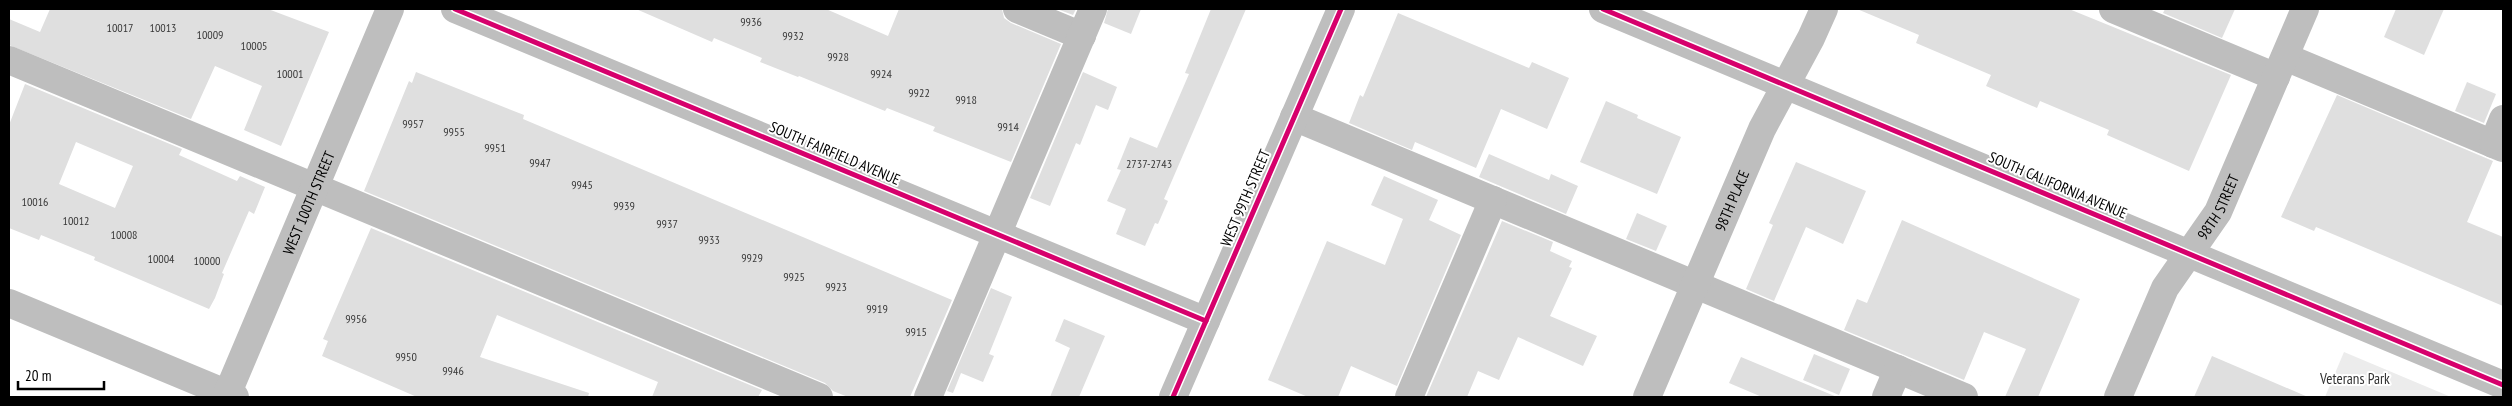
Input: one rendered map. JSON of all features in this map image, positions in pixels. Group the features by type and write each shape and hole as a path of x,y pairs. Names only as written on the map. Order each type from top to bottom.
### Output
{"street":[{"name":"WEST 100TH STREET","path":"230,396 314,188 390,9"},
{"name":"SOUTH FAIRFIELD AVENUE","path":"454,9 1206,321"},
{"path":"1017,9 1082,36"},
{"path":"928,397 1093,9"},
{"name":"WEST 99TH STREET","path":"1173,397 1341,9"},
{"name":"SOUTH CALIFORNIA AVENUE","path":"1603,9 2503,385"},
{"name":"98TH PLACE","path":"1647,397 1762,129 1811,38 1824,9"},
{"path":"2113,9 2498,146 2503,119"},
{"name":"98TH STREET","path":"2118,397 2165,288 2218,212 2305,9"},
{"path":"9,60 819,397"},
{"path":"1294,118 1964,397"},
{"path":"1409,397 1493,200"},
{"path":"9,303 230,396"},
{"path":"1886,397 1898,370"}],"green space":[{"name":"Veterans Park","path":"2344,352 2451,397 2325,397"}],"building":[{"path":"50,9 268,9 329,32 281,146 244,130 262,86 215,66 191,119 9,45 9,19 40,32"},
{"path":"636,9 826,9 888,36 899,9 1002,9 1004,18 1011,23 1061,44 1011,162 933,131 935,127 887,108 885,111 798,77 760,62 762,58 714,38 712,42"},
{"path":"1057,9 1076,9 1073,15"},
{"path":"1108,9 1141,9 1131,34 1104,23"},
{"path":"1211,9 1246,9 1164,199 1168,201 1158,224 1155,223 1145,246 1116,234 1126,209 1107,201 1121,170 1117,169 1130,137 1157,148 1189,74 1185,73"},
{"path":"1857,9 2069,9 2231,75 2189,171 2107,135 2109,130 2040,101 2037,108 1986,86 1991,75 1916,43 1919,35"},
{"path":"2165,9 2235,9 2222,38 2163,13"},
{"path":"2396,9 2444,9 2424,55 2384,37"},
{"path":"1398,13 1529,68 1532,62 1569,78 1547,129 1501,109 1476,168 1415,142 1412,150 1349,123 1360,95 1363,97"},
{"path":"416,72 524,115 523,119 952,300 910,397 848,397 833,391 825,383 364,191 409,81 412,83"},
{"path":"1083,72 1117,87 1108,110 1096,105 1080,145 1076,143 1050,206 1030,198"},
{"path":"2467,82 2496,94 2484,123 2455,111"},
{"path":"25,84 182,149 179,155 237,181 240,176 265,187 254,214 249,211 222,273 224,274 209,309 94,260 95,257 41,235 39,240 9,228 9,125","holes":["76,142 133,166 115,208 59,184"]},
{"path":"2337,95 2493,161 2467,222 2503,237 2503,306 2316,227 2314,231 2281,217"},
{"path":"1606,101 1638,115 1637,118 1681,137 1657,194 1580,162"},
{"path":"1489,154 1549,180 1551,174 1578,186 1566,214 1479,177"},
{"path":"1796,162 1866,191 1843,244 1806,227 1774,301 1746,289 1773,225 1769,223"},
{"path":"1384,176 1438,200 1429,220 1461,235 1397,386 1351,366 1338,397 1308,397 1268,380 1327,241 1385,265 1403,219 1371,205"},
{"path":"1637,213 1667,226 1656,251 1626,239"},
{"path":"1902,220 2080,299 2038,397 2005,397 2026,349 1984,332 1964,380 1844,330 1857,299 1867,303"},
{"path":"1502,221 1553,242 1550,251 1572,261 1569,267 1572,268 1550,316 1597,336 1583,366 1518,337 1499,380 1478,371 1467,397 1426,397"},
{"path":"371,228 762,390 758,397 652,397 658,382 497,315 480,357 589,393 588,397 417,397 322,356 328,341 323,339"},
{"path":"991,288 1012,297 989,354 994,356 983,382 961,373 953,393 947,391"},
{"path":"1064,319 1105,336 1079,397 1050,397 1070,348 1055,341"},
{"path":"1814,354 1850,369 1839,395 1803,380"},
{"path":"2212,356 2308,397 2194,397"},
{"path":"1741,357 1837,397 1762,397 1729,383"}],"cycle path":[{"path":"455,9 1206,321"},
{"path":"1173,397 1341,9"},
{"path":"1603,9 2503,385"}]}
